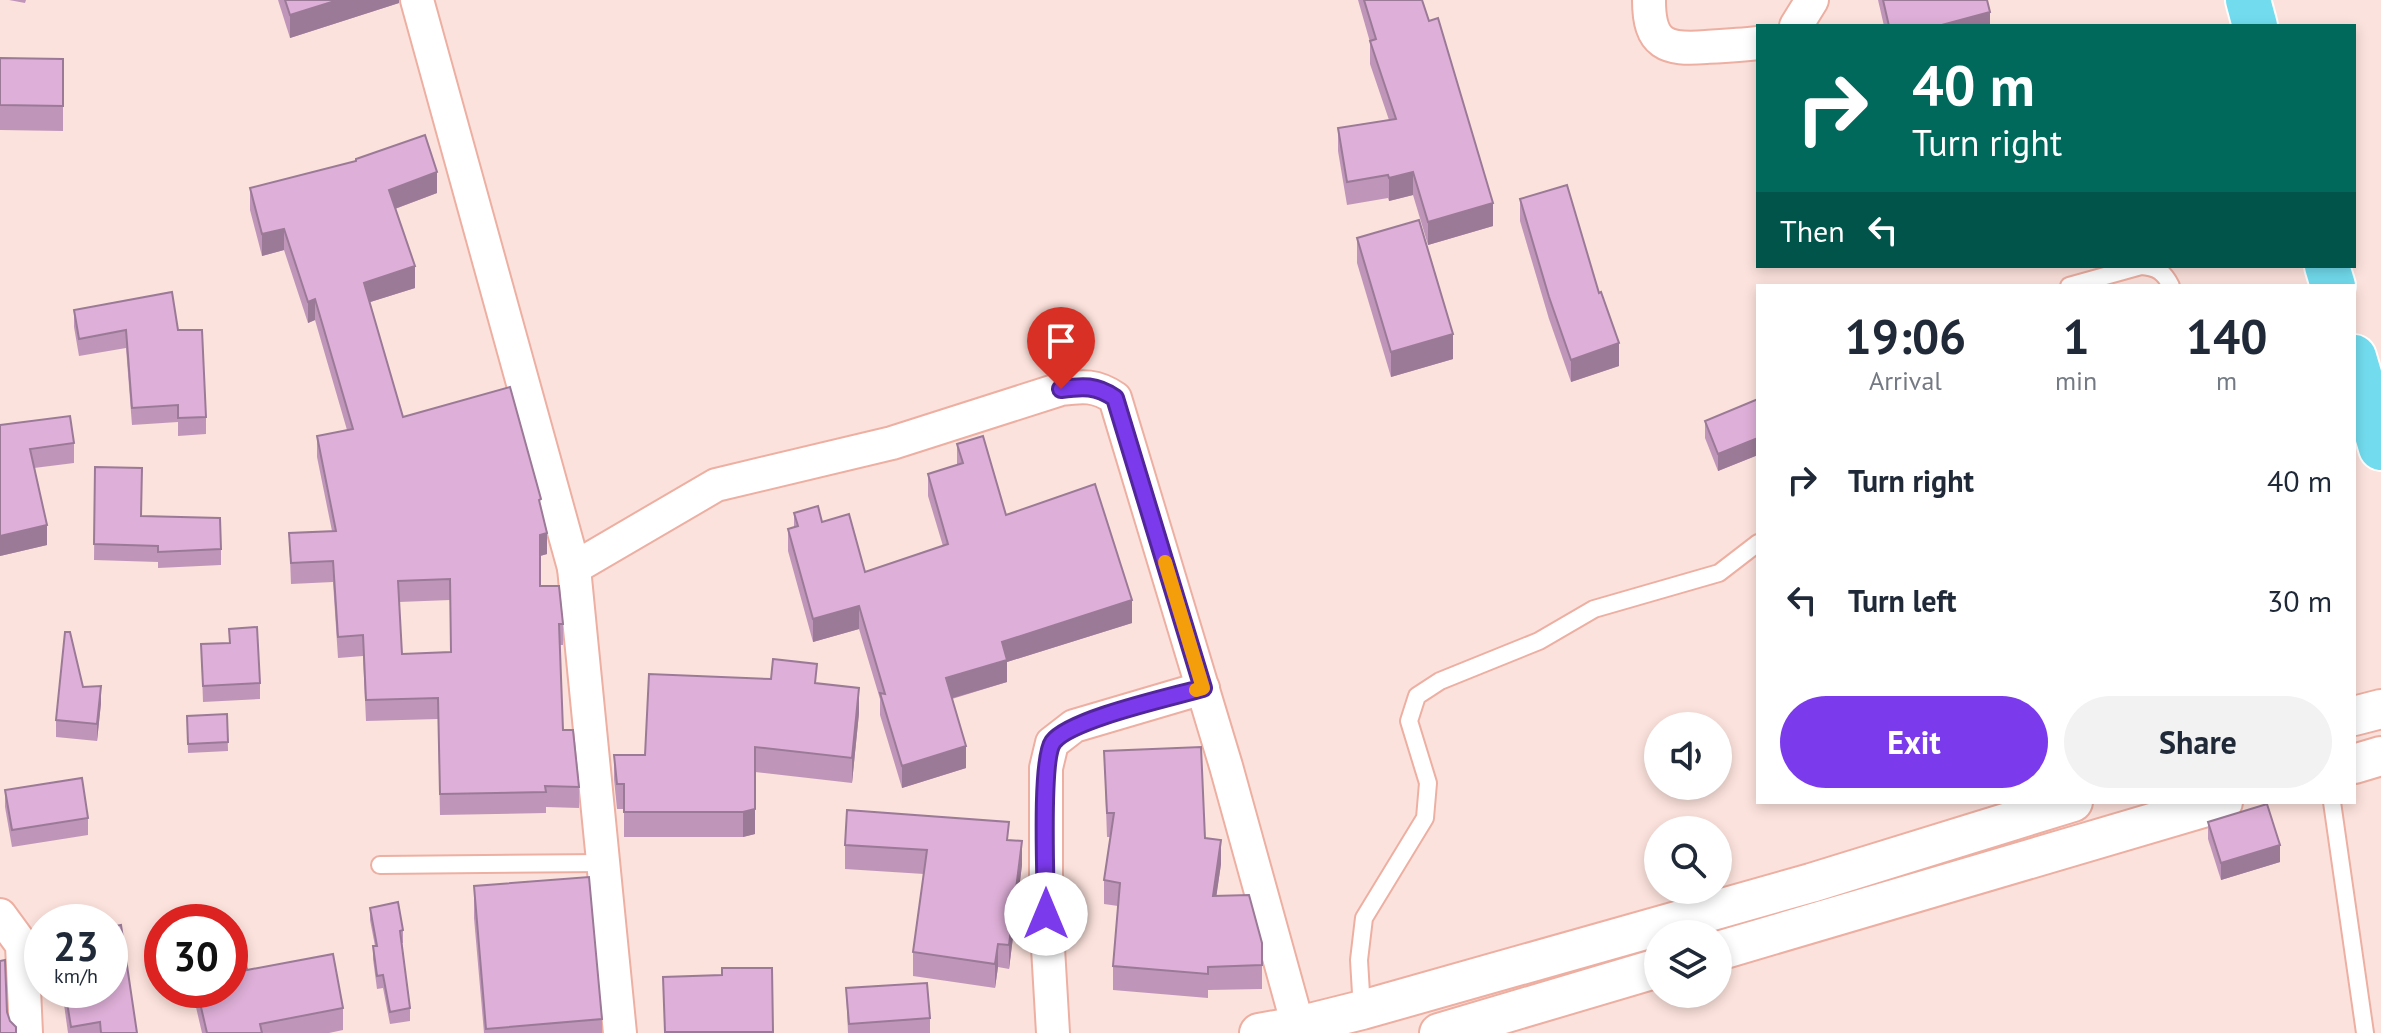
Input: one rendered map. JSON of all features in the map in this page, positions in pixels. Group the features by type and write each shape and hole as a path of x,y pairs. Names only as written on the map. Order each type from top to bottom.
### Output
{"highway":[{"path":"2248,0 2254,24"},
{"path":"2356,366 2369,428"}],"street":[{"path":"417,0 574,568 620,1033"},
{"path":"1649,0 1649,19 1658,38 1675,49 1756,43"},
{"path":"1797,24 1812,0"},
{"path":"574,568 716,485 892,443 1061,389 1088,385 1102,389 1115,398 1203,688 1298,1026"},
{"path":"1053,1033 1046,914 1046,768 1052,743 1074,726 1203,688"},
{"path":"2356,715 2381,709"},
{"path":"2356,763 2381,756"},
{"path":"1259,1033 1362,1010 1811,883 2067,804"},
{"path":"1732,947 2216,804"},
{"path":"0,915 22,945 26,1033"},
{"path":"1439,1033 1644,972"}],"lane":[{"path":"2076,284 2134,268"},
{"path":"2155,268 2164,273 2170,284"},
{"path":"1362,1010 1359,960 1364,918 1425,818 1428,783 1409,721 1417,696 1440,681 1539,641 1594,609 1719,573 1756,545"},
{"path":"2332,804 2365,1033"},
{"path":"380,865 604,863"}],"building":[{"path":"285,0 338,0 290,15"},
{"path":"1364,0 1422,0 1429,21 1438,18 1493,203 1428,222 1413,172 1347,182 1338,128 1396,119 1370,41 1376,39"},
{"path":"1883,0 1987,0 1990,12 1945,24 1889,24"},
{"path":"0,58 63,59 63,106 0,105"},
{"path":"425,135 437,172 389,190 415,266 364,283 403,417 510,387 541,499 547,533 540,535 540,586 559,586 563,624 559,624 563,730 573,730 579,787 545,786 546,792 440,794 438,698 366,700 363,635 338,637 333,561 291,563 289,533 336,531 317,436 353,429 315,299 308,302 284,229 262,234 250,188 356,159","holes":["450,579 451,652 402,654 398,581"]},
{"path":"1567,185 1599,293 1619,343 1571,360 1520,199"},
{"path":"1419,220 1453,334 1391,352 1357,238"},
{"path":"172,292 178,330 202,330 206,417 178,418 178,405 132,408 126,330 79,339 74,310"},
{"path":"1756,400 1756,439 1718,454 1705,421"},
{"path":"70,416 74,443 30,449 47,525 0,536 0,425"},
{"path":"983,436 1006,515 1095,484 1132,600 1002,642 1007,660 946,678 966,746 902,766 859,606 813,619 788,529 798,526 794,513 818,506 822,522 849,514 865,572 948,544 928,474 963,463 957,444"},
{"path":"95,467 142,468 141,516 220,518 221,549 158,552 158,546 94,544"},
{"path":"257,627 260,683 203,686 201,644 230,643 229,629"},
{"path":"65,632 70,632 83,687 101,686 97,724 56,720"},
{"path":"773,659 817,664 815,683 859,688 852,758 755,747 755,809 743,812 624,812 624,784 617,784 614,755 645,755 649,674 771,679"},
{"path":"227,714 228,742 188,744 187,716"},
{"path":"1201,747 1205,838 1221,840 1213,896 1249,895 1262,943 1262,965 1208,967 1208,974 1113,966 1120,883 1104,880 1114,813 1107,813 1104,751"},
{"path":"82,778 88,818 12,830 5,790"},
{"path":"2267,804 2280,845 2221,863 2208,822"},
{"path":"847,810 1009,822 1007,840 1022,841 1009,945 998,944 995,964 913,952 927,850 845,845"},
{"path":"589,877 602,1019 486,1029 474,886"},
{"path":"398,902 410,1008 390,1012 383,975 377,976 373,946 377,946 370,908"},
{"path":"333,954 343,1008 260,1024 262,1033 207,1033 201,1008 248,1008 248,970"},
{"path":"5,960 7,1012 16,1033 0,1033 0,961"},
{"path":"722,968 772,968 773,1032 665,1032 663,977 722,975"},
{"path":"128,972 137,1033 101,1033 100,1022 71,1027 68,1008 128,1008"},
{"path":"927,983 930,1018 849,1024 846,988"}],"slow traffic":[{"path":"1165,562 1203,688 1196,690"}],"route":[{"path":"1046,914 1046,768 1052,743 1074,726 1203,688 1115,398 1102,389 1088,385 1061,389"}]}
